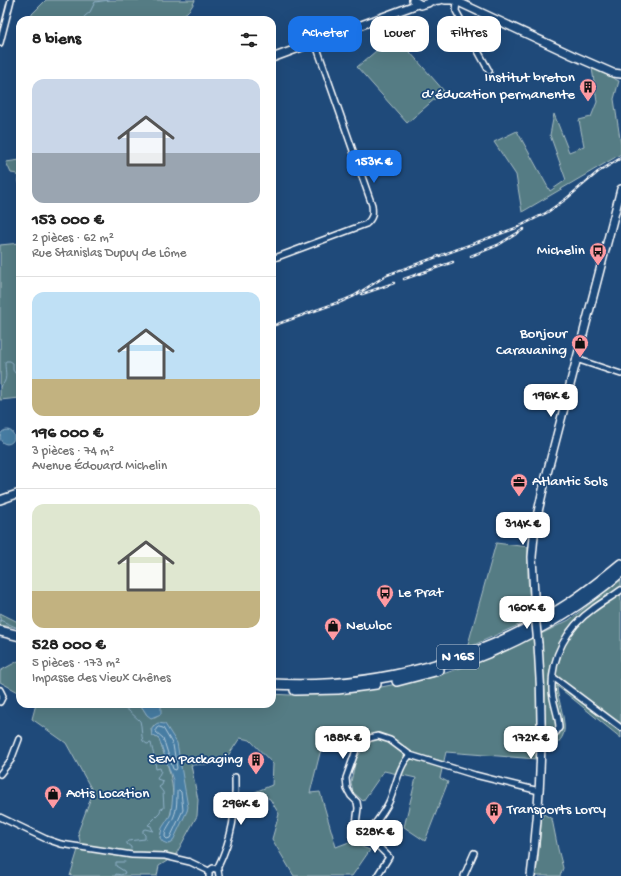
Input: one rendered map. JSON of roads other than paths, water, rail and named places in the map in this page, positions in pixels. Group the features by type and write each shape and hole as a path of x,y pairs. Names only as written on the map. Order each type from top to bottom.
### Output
{"highway":[{"name":"N 165","path":"276,684 318,684 372,679 412,671 464,656 502,640 553,614 585,593 621,564"},
{"name":"N 165","path":"276,690 318,690 368,686 409,678 465,662 503,646 551,622 587,599 621,572"},
{"path":"0,626 16,634"},
{"path":"0,631 16,635"},
{"path":"0,638 16,641"}],"main road":[{"path":"402,10 410,0"},
{"path":"362,25 402,10 416,2 425,4 431,0 440,0"},
{"path":"445,0 454,0 572,55 621,74"},
{"path":"276,57 288,52"},
{"path":"531,876 537,832 541,686 532,558 535,525 545,480 621,190"},
{"path":"0,500 16,494"}],"street":[{"path":"0,43 11,0"},
{"path":"454,0 456,11 489,71"},
{"path":"276,258 366,224 371,220 373,214 372,205 318,52"},
{"path":"576,360 621,374"},
{"path":"540,737 549,737 554,735 559,728 552,694 553,677 557,656 568,634 586,614 621,590"},
{"path":"553,677 621,728"},
{"path":"0,690 3,696 0,702"},
{"path":"377,876 389,856 376,844 368,833 358,829 356,824 358,808 357,802 350,796 347,790 346,778 356,750 360,744 370,738 378,736 390,740 406,751 410,756 469,774 539,791"},
{"path":"0,774 11,760 19,739"},
{"path":"368,833 389,802 396,780 406,759 410,756"},
{"path":"219,876 217,869 228,844 234,821 235,777"},
{"path":"0,817 57,843 121,854 165,856 190,862 209,873 212,868 217,869"},
{"path":"464,876 474,853"}],"water":[{"path":"7,430 12,432 14,437 12,442 7,444 2,442 0,437 2,432"},
{"path":"143,708 161,708 161,714 151,718"},
{"path":"158,723 165,724 177,743 188,807 172,843 168,844 163,842 160,838 162,828 171,814 173,780 159,739 152,735 152,728"}],"waterway":[{"path":"85,16 90,12 95,2 109,0"},
{"path":"0,387 6,379 6,361 13,363 13,370 16,374"},
{"path":"0,620 16,627"},
{"path":"112,708 123,708"},
{"path":"125,708 140,721 143,741 147,744 151,743 156,769 160,768 161,771 157,779 163,781 162,785 159,787 163,792 164,808 161,809 159,814 148,825 151,826 153,831 143,830 145,839 127,842 131,849"},
{"path":"115,876 116,874 121,875 125,873 116,866 116,862 125,862"}],"railway":[{"path":"338,303 354,296 387,275 516,228 546,213 566,199 598,172 621,158"},
{"path":"471,256 498,245 524,229"},
{"path":"404,279 453,262"},
{"path":"362,294 394,283"},
{"path":"276,325 342,301"}],"place":[{"name":"Institut breton d’éducation permanente","path":"588,102"},
{"name":"Michelin","path":"598,266"},
{"name":"Bonjour Caravaning","path":"580,358"},
{"name":"Atlantic Sols","path":"519,497"},
{"name":"Le Prat","path":"385,608"},
{"name":"Newloc","path":"333,641"},
{"name":"SEM Packaging","path":"256,775"},
{"name":"Actis Location","path":"53,809"},
{"name":"Transports Lorcy","path":"494,825"}]}
